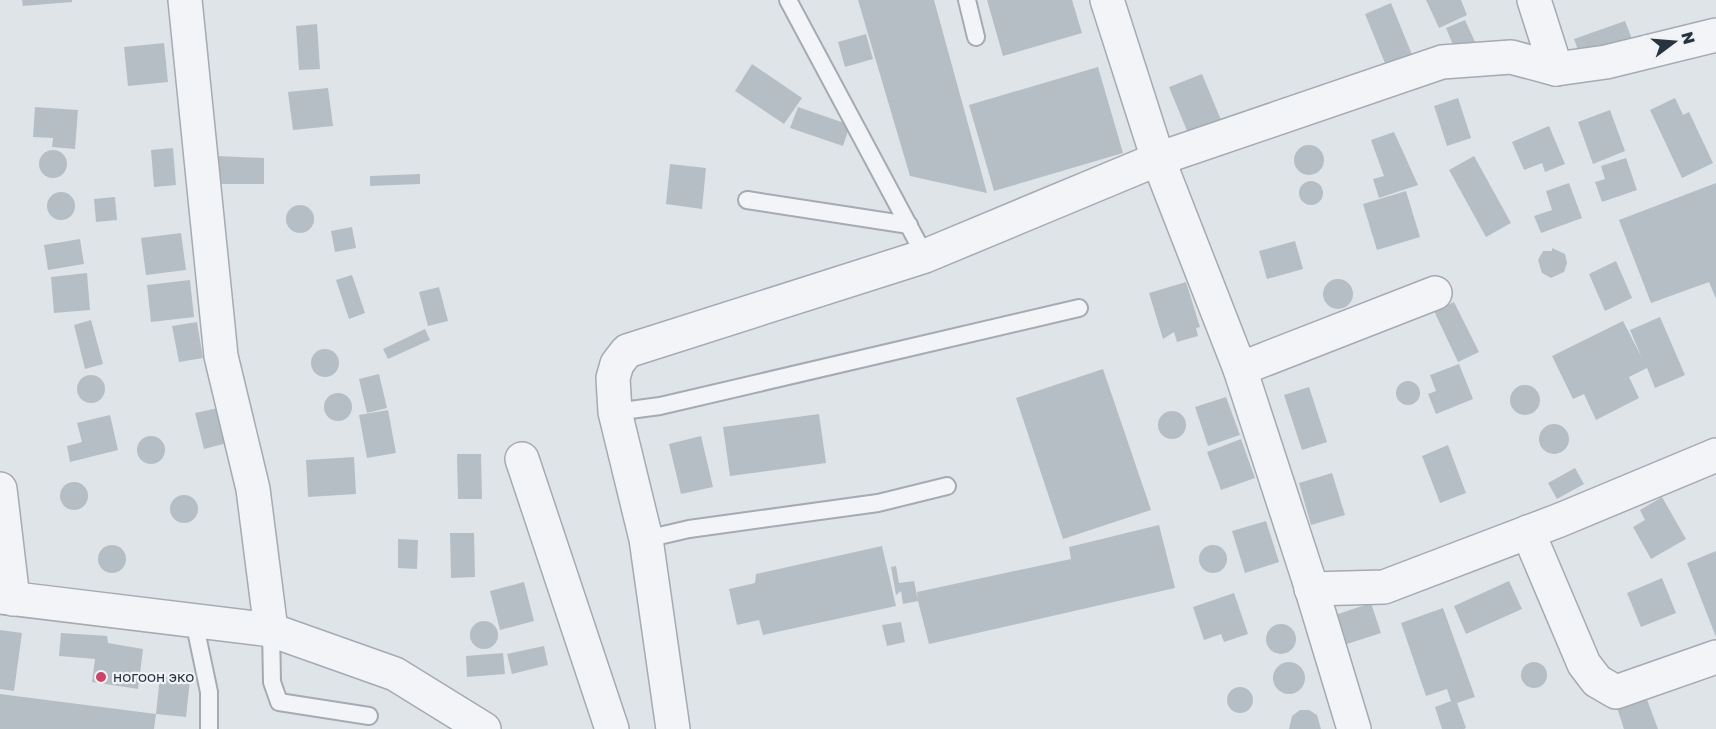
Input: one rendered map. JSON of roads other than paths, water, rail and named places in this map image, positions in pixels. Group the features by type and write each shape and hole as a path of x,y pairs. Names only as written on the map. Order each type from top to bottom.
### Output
{"street":[{"path":"185,0 221,356 253,489 271,630"},
{"path":"1107,0 1158,159 1239,369 1354,729"},
{"path":"1534,0 1556,69"},
{"path":"673,729 646,539 615,412 613,378 617,364 627,351 925,256 1158,159 1442,62 1511,57 1556,69 1606,62 1716,35"},
{"path":"1239,369 1435,293"},
{"path":"1311,589 1384,587 1528,532 1716,455"},
{"path":"522,459 612,729"},
{"path":"0,489 7,598 271,630 395,674 484,729"},
{"path":"1528,532 1584,664 1597,681 1616,692 1716,657"}],"lane":[{"path":"788,0 925,256"},
{"path":"967,0 976,37"},
{"path":"747,200 909,225"},
{"path":"615,412 660,406 1079,308"},
{"path":"646,539 689,529 878,503 947,486"},
{"path":"194,621 209,692 210,722 224,729"},
{"path":"271,630 272,682 279,702 369,716"}],"place":[{"name":"ногоон эко","path":"101,677"}]}
